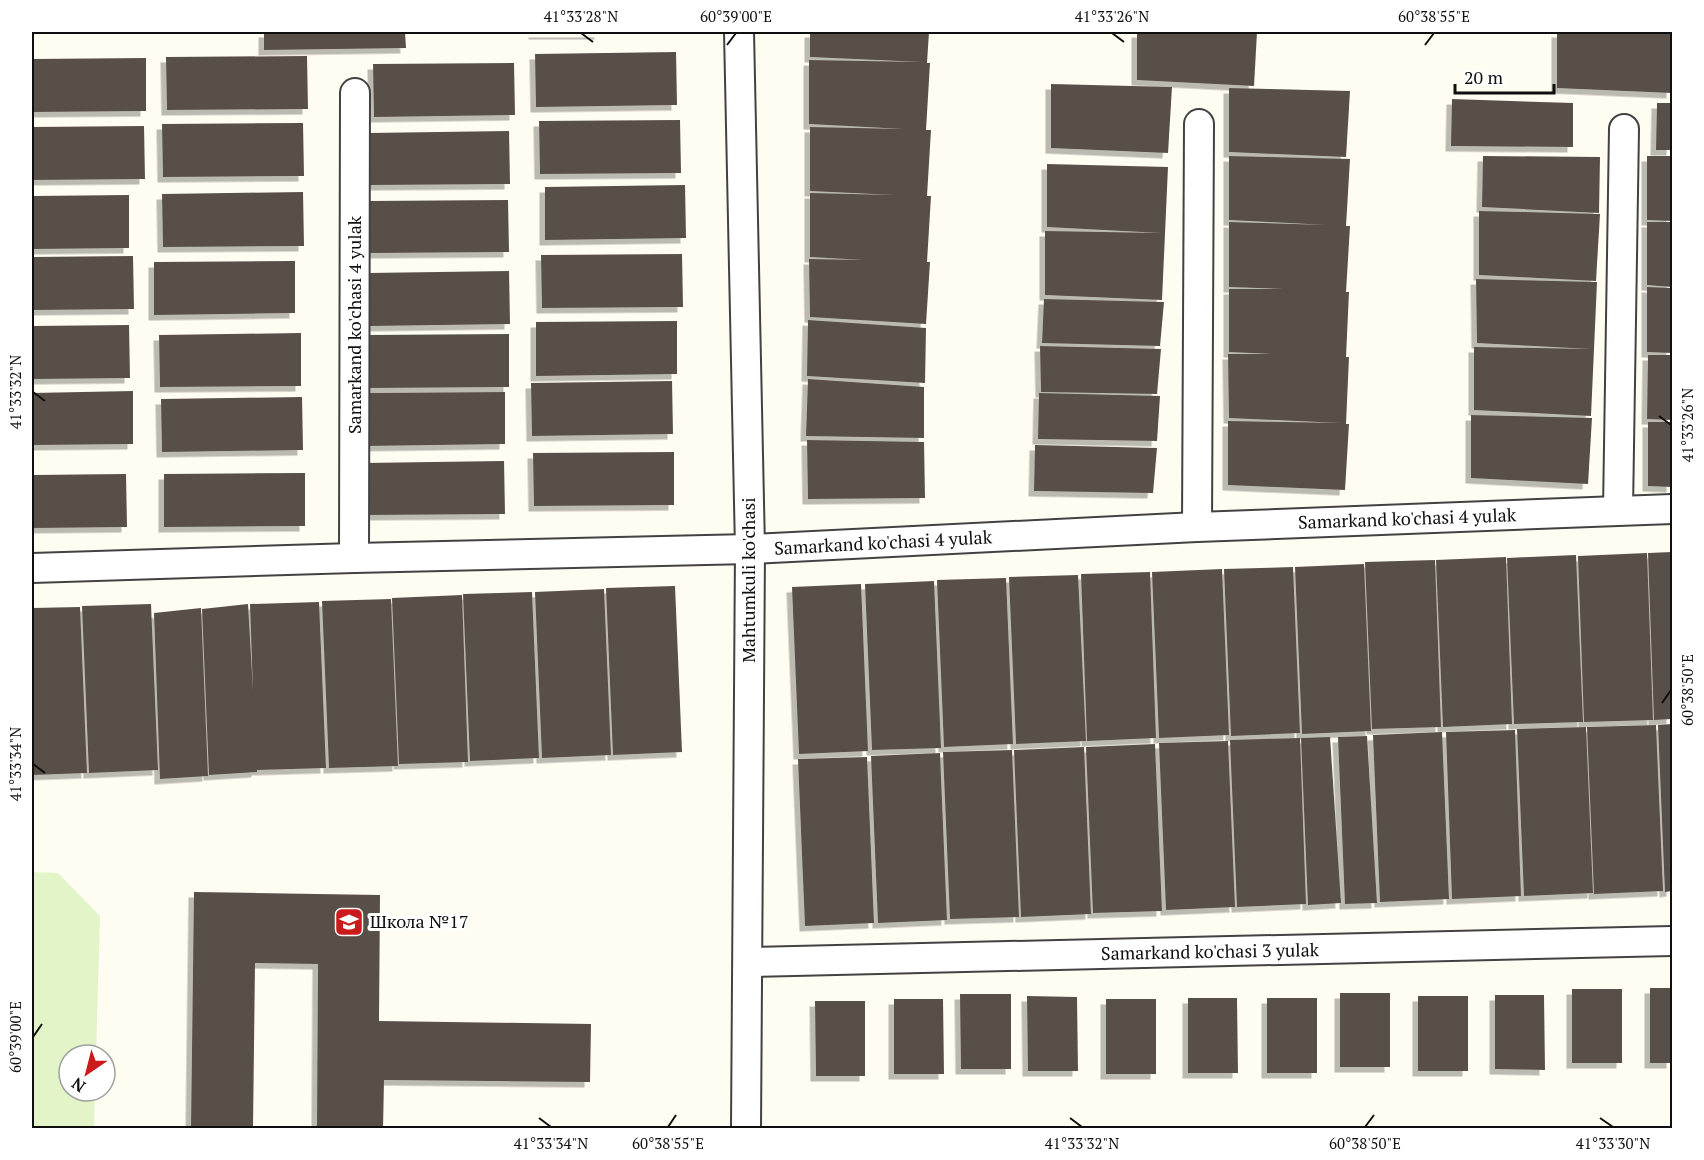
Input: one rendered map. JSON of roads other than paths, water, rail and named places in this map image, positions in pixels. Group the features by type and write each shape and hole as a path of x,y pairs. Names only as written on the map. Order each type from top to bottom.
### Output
{"street":[{"name":"Mahtumkuli ko'chasi","path":"739,32 750,549 746,1128"},
{"name":"Samarkand ko'chasi 4 yulak","path":"354,558 356,93"},
{"path":"1197,527 1199,124"},
{"path":"1618,510 1624,129"},
{"name":"Samarkand ko'chasi 4 yulak","path":"32,568 750,549 1197,527 1672,509"},
{"name":"Samarkand ko'chasi 3 yulak","path":"748,962 1672,941"}],"place":[{"name":"Школа №17","path":"349,922"}]}
